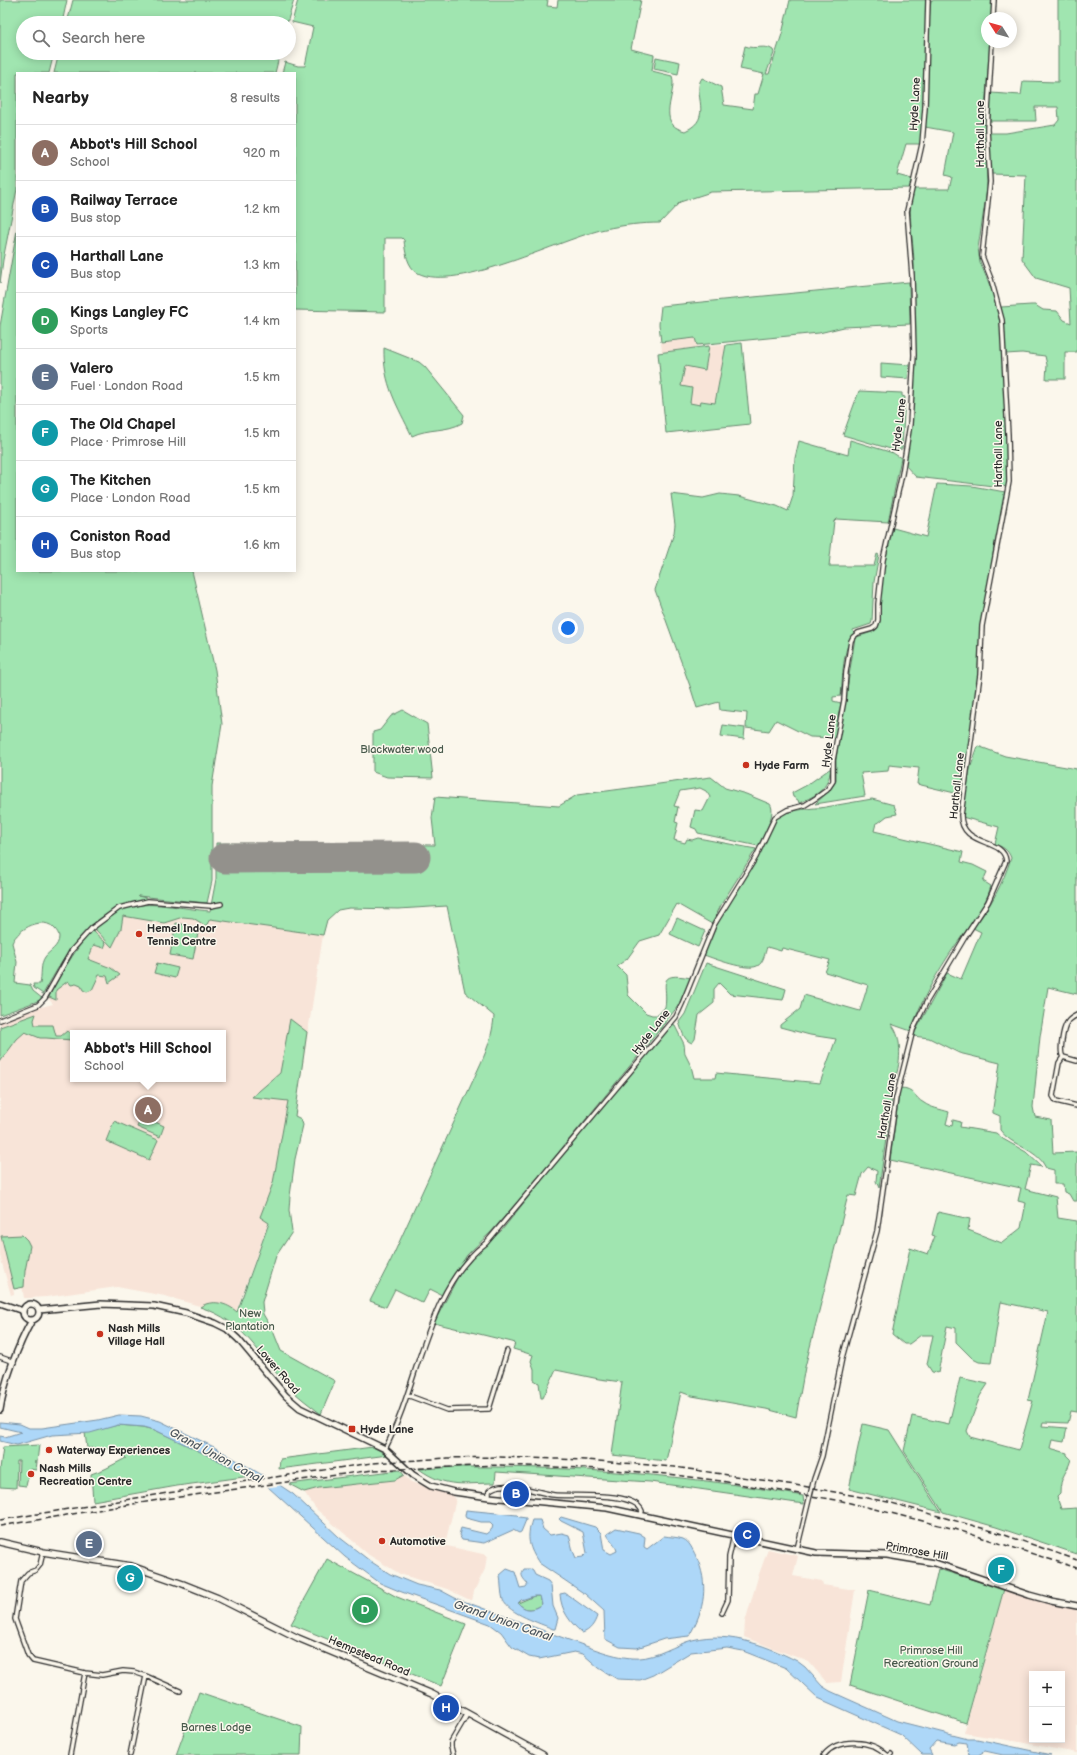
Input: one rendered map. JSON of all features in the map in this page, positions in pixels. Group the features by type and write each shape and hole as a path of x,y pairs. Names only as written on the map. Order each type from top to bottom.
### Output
{"main road":[{"name":"Hempstead Road","path":"0,1542 43,1552 131,1566 183,1584 218,1598 298,1638 409,1684 468,1713 543,1755"}],"street":[{"name":"Hyde Lane","path":"385,1449 407,1395 432,1322 458,1270 466,1260 486,1243 676,1017 714,925 756,857 775,816 816,798 827,790 833,781 833,760 844,700 846,672 851,641 858,633 872,629 876,626 878,620 878,604 883,560 902,474 910,424 914,355 912,276 908,211 922,144 925,108 928,0"},
{"path":"993,12 994,0"},
{"name":"Harthall Lane","path":"797,1549 814,1479 822,1456 842,1358 877,1231 896,1098 913,1030 931,994 988,902 1006,861 1000,850 972,836 964,830 961,824 980,675 982,626 1009,482 1002,320 982,256 990,182 987,129 992,48"},
{"path":"0,1020 38,1005 46,995 72,950 92,928 119,908 148,901 212,906 221,904"},
{"path":"1063,1057 1061,1051 1065,1027 1070,1019 1077,1015"},
{"path":"1063,1057 1077,1061"},
{"path":"1063,1057 1058,1063 1054,1096 1056,1101 1077,1106"},
{"path":"0,1303 24,1311"},
{"path":"0,1410 2,1396 14,1362 32,1320 39,1316 39,1310 35,1305 31,1304 26,1306 24,1311 25,1317 32,1320"},
{"name":"Lower Road","path":"39,1310 101,1304 154,1306 202,1317 227,1329 238,1339 286,1396 300,1408 385,1449 413,1475 431,1486 454,1492 489,1497 607,1508 641,1515"},
{"path":"407,1395 447,1410 489,1408 507,1351"},
{"path":"0,1357 14,1362"},
{"path":"489,1497 489,1491 492,1487 502,1486 525,1488 556,1495 596,1495 624,1500 638,1505 642,1511 641,1515"},
{"name":"Primrose Hill","path":"641,1515 816,1553 887,1555 935,1563 1029,1595 1077,1606"},
{"path":"722,1613 728,1600 729,1557 734,1535"},
{"path":"43,1552 40,1565 36,1570 28,1573 21,1581 15,1619 28,1655 33,1661 85,1673 102,1675 123,1671 134,1672 180,1691"},
{"path":"70,1755 85,1673"},
{"path":"130,1755 146,1676"},
{"path":"453,1755 451,1742 468,1713"},
{"path":"824,1755 839,1746 863,1743 878,1747 890,1755"}],"shaded area":[{"path":"696,338 697,348 662,352 661,342"},
{"path":"726,345 715,403 701,401 700,406 689,404 681,386 685,366 705,370 709,346"},
{"path":"142,904 210,911 209,918 323,935 294,1122 273,1210 236,1312 234,1324 228,1318 203,1307 165,1296 117,1287 46,1297 24,1298 22,1286 13,1288 14,1294 11,1295 0,1256 0,1022 26,1011 53,1004 47,997 88,932 120,908"},
{"path":"404,1475 411,1482 452,1495 456,1499 446,1540 447,1546 487,1555 485,1569 474,1591 472,1601 447,1589 400,1574 369,1555 316,1509 304,1492 319,1488 395,1480"},
{"path":"768,1549 798,1556 793,1576 822,1581 823,1585 855,1590 841,1682 827,1683 809,1662 744,1637 745,1622"},
{"path":"1004,1589 1043,1601 1077,1609 1077,1753 964,1733"}],"green space":[{"path":"0,0 67,0 64,16 16,16 16,60 52,60 49,72 16,72 16,194 0,283"},
{"path":"73,0 294,0 289,16 69,16"},
{"path":"298,0 548,0 547,6 557,7 558,0 641,0 631,49 654,55 652,71 672,76 673,83 669,115 671,122 676,127 685,131 694,126 699,119 701,105 699,84 702,78 721,87 724,105 753,109 755,94 758,94 764,74 740,69 745,46 767,47 773,50 774,53 766,74 769,74 782,34 790,0 927,0 923,108 920,144 906,144 897,175 912,179 909,188 711,192 680,202 660,223 632,224 605,229 586,234 510,262 458,276 435,277 418,273 409,263 404,240 402,238 385,238 385,312 296,310 296,72 282,72 285,62 298,66 305,66 313,27 296,23 296,16 294,16"},
{"path":"931,0 992,0 992,12 981,12 981,48 990,48 985,110 987,190 978,248 980,262 993,293 1001,327 1007,427 1007,486 1002,487 916,477 905,465 914,389 914,262 910,216 911,198 913,189 949,189 952,177 945,175 953,132 925,127"},
{"path":"1058,0 1077,0 1077,352 1065,352 1065,379 1046,379 1047,365 1045,356 1022,353 1006,354 1004,323 1001,307 1035,305 1043,310 1057,311 1064,320 1071,323 1069,288 1036,278 1022,259 1026,175 991,174 989,133 1006,133 1055,125 1059,120 1058,107 1035,107 1036,121 990,121 991,93 1021,95 1023,81 1058,82"},
{"path":"656,57 680,62 678,74 654,69"},
{"path":"57,60 278,60 275,72 54,72"},
{"path":"16,236 16,572 192,572 215,670 222,724 212,786 212,881 207,903 138,896 146,898 146,901 126,905 110,913 95,922 83,934 62,962 43,994 34,988 33,984 40,984 43,960 57,944 59,935 50,925 44,923 38,923 25,928 12,943 17,962 15,983 30,985 33,991 43,999 0,1015 0,326"},
{"path":"909,282 910,324 844,327 819,333 697,345 695,338 661,342 659,324 661,306"},
{"path":"742,343 750,424 666,433 658,353 709,346 705,370 685,366 681,386 692,388 690,403 700,405 701,401 715,403 726,345"},
{"path":"384,348 419,362 425,367 464,415 462,423 450,428 424,432 412,436 396,404 388,383 384,361"},
{"path":"881,363 909,365 908,379 881,377"},
{"path":"859,391 902,393 902,396 905,397 902,449 894,450 843,435"},
{"path":"850,440 893,453 901,458 888,522 836,519 834,521 829,566 874,566 877,554 879,555 874,582 872,621 871,624 853,630 854,635 850,640 845,655 841,696 833,697 833,701 841,703 835,738 810,737 776,720 769,731 746,728 747,713 720,710 719,702 697,708 655,590 674,533 675,524 671,494 703,498 720,494 739,496 777,506 788,511 793,496 795,458 799,441 848,455"},
{"path":"937,484 972,486 1005,492 1003,510 994,547 987,598 980,627 977,689 964,785 961,793 959,794 917,784 919,768 889,765 888,771 861,773 865,796 815,804 830,790 836,781 836,759 855,638 876,630 878,627 880,619 882,578 893,528 926,537"},
{"name":"Blackwater wood","path":"403,710 427,724 433,778 387,777 373,772 373,732 380,730 391,716"},
{"path":"723,725 745,728 744,739 721,736"},
{"path":"978,746 1005,756 1077,769 1077,994 1048,987 1040,1037 1033,1107 1035,1117 1051,1120 1053,1153 1077,1152 1077,1201 1073,1201 1069,1194 1064,1192 1063,1184 1054,1184 1054,1170 1046,1168 1037,1156 1005,1136 1000,1130 1000,1116 993,1113 993,1108 1000,1063 959,1053 929,1038 913,1036 947,973 961,979 981,932 973,928 995,895 1011,858 1006,850 995,844 999,827 962,817 970,769"},
{"path":"831,768 827,782 821,791 799,803 798,800 793,797 792,793 807,785"},
{"path":"711,777 725,788 746,794 770,804 772,808 771,819 763,836 758,846 698,833 696,829 691,827 695,810 703,811 710,797 706,791 700,788 680,791 674,806 678,807 675,822 678,823 674,840 685,843 687,839 692,840 698,838 756,849 722,903 712,924 677,904 659,935 640,941 627,959 617,966 626,975 628,995 646,1013 652,1015 658,1015 665,1007 665,987 668,979 679,976 691,978 678,1006 525,1193 491,1232 467,1255 442,1295 430,1289 423,1303 395,1289 386,1307 370,1301 391,1260 484,1057 491,1034 494,1016 465,992 447,906 398,909 349,908 338,910 327,920 323,935 210,919 206,926 193,918 183,917 164,923 123,916 121,929 112,947 96,930 97,926 112,914 119,910 133,906 154,905 210,911 216,879 216,843 435,845 432,818 435,797 559,806 577,795"},
{"path":"872,799 894,805 897,814 887,816 876,823 874,831 963,852 961,862 973,865 987,872 983,881 991,886 985,902 976,918 948,956 930,987 919,1009 911,1031 891,1024 898,1037 900,1053 898,1069 894,1082 879,1188 876,1181 877,1171 868,1167 862,1174 856,1196 848,1195 805,1367 796,1417 766,1409 692,1396 681,1392 666,1461 612,1455 622,1382 556,1370 543,1398 541,1398 539,1383 534,1380 534,1369 531,1361 533,1355 513,1349 515,1343 512,1342 434,1323 460,1273 469,1260 502,1230 549,1171 672,1024 674,1024 684,1044 685,1054 691,1066 694,1078 715,1078 716,1073 820,1083 836,1039 810,1035 780,1027 780,1025 800,1009 804,995 860,1011 868,985 825,972 830,960 782,948 781,951 767,947 761,963 752,967 731,964 704,955 728,903 753,863 774,821 779,815 786,812"},
{"path":"677,918 705,931 698,947 670,934"},
{"path":"176,923 199,928 193,959 170,955"},
{"path":"93,931 106,943 104,948 94,945 88,959 111,968 120,975 109,983 107,976 99,975 92,990 87,992 83,990 81,986 76,984 71,985 68,981 56,990 56,1000 49,997 51,991 76,951"},
{"path":"157,963 178,968 175,978 154,973"},
{"path":"706,963 786,989 783,1000 730,994 719,983 714,989 714,1003 699,1015 695,1039 692,1043 689,1042 683,1034 679,1022 685,1014"},
{"path":"36,1014 34,1020 35,1025 53,1025 56,1036 61,1036 67,1031 70,1033 70,1040 40,1038 25,1032 17,1039 0,1062 0,1027"},
{"name":"New Plantation","path":"290,1019 307,1032 295,1116 301,1119 303,1125 295,1159 290,1196 289,1210 292,1232 276,1256 262,1302 263,1314 273,1331 281,1351 335,1381 321,1414 292,1390 240,1330 216,1313 200,1307 209,1303 219,1303 229,1306 237,1312 269,1223 260,1217 273,1183 288,1101 252,1097 280,1073"},
{"path":"900,1088 905,1088 911,1091 920,1101 927,1105 949,1112 946,1124 952,1126 953,1120 961,1122 960,1127 996,1133 1003,1139 1026,1152 1042,1167 1031,1165 1025,1189 1056,1197 1058,1218 1077,1221 1077,1412 1071,1411 1068,1423 1043,1422 1042,1426 1067,1428 1064,1442 1052,1440 1050,1448 1067,1453 1071,1459 1062,1479 1060,1494 1057,1497 1061,1509 1077,1508 1077,1554 996,1527 943,1512 904,1451 912,1416 949,1424 960,1378 988,1384 980,1396 967,1431 970,1437 1019,1450 1033,1401 1028,1400 1048,1312 1001,1302 991,1363 979,1362 973,1359 956,1342 956,1328 947,1326 938,1373 932,1372 927,1364 933,1335 921,1335 909,1344 904,1344 892,1334 910,1248 928,1254 935,1236 932,1235 938,1212 970,1219 968,1230 1002,1243 1021,1228 1026,1203 1018,1201 1021,1188 890,1160"},
{"path":"142,1116 164,1126 160,1137 137,1127"},
{"path":"114,1121 158,1140 149,1160 106,1141"},
{"path":"22,1235 30,1246 25,1271 24,1287 14,1289 1,1236"},
{"path":"863,1424 889,1430 941,1512 849,1489"},
{"path":"118,1425 143,1427 155,1430 251,1476 177,1486 93,1501 91,1474 105,1469 126,1458 117,1449 87,1448 85,1433"},
{"path":"39,1445 36,1470 30,1469 26,1486 18,1485 19,1461 17,1461 16,1488 0,1487 0,1469 3,1447"},
{"path":"373,1447 388,1455 279,1469 280,1459"},
{"path":"459,1467 589,1470 675,1477 718,1482 803,1496 804,1504 650,1482 496,1472 495,1483 456,1484 438,1480 419,1469"},
{"path":"400,1470 404,1475 395,1480 319,1488 304,1492 289,1484"},
{"path":"327,1559 397,1597 466,1624 441,1686 291,1624"},
{"name":"Primrose Hill Recreation Ground","path":"938,1569 1004,1589 966,1723 850,1685 869,1590 930,1605"},
{"path":"534,1596 540,1596 542,1604 536,1608 527,1609 518,1603"},
{"name":"Barnes Lodge","path":"199,1692 302,1727 301,1755 176,1755"}],"water":[{"name":"Grand Union Canal","path":"119,1415 141,1416 160,1421 214,1447 293,1494 339,1537 370,1561 390,1574 417,1585 440,1590 455,1598 569,1640 623,1657 638,1658 652,1656 700,1638 714,1637 743,1640 771,1649 797,1661 805,1667 822,1686 830,1691 897,1721 968,1739 977,1739 1051,1755 1003,1755 985,1751 978,1755 969,1755 967,1743 959,1742 955,1744 936,1741 929,1749 932,1755 922,1755 901,1735 818,1698 786,1668 743,1651 727,1648 691,1652 653,1675 640,1680 617,1679 599,1668 583,1654 574,1652 539,1659 529,1657 512,1647 501,1632 490,1624 380,1583 345,1557 268,1487 251,1476 155,1430 144,1427 118,1425 90,1433 52,1435 17,1445 0,1441 0,1436 5,1437 21,1432 0,1427 0,1422 20,1424 29,1428 42,1428 98,1420"},
{"path":"466,1510 517,1515 519,1517 526,1518 526,1520 521,1532 519,1533 513,1530 484,1543 462,1540 459,1535 461,1528 486,1534 492,1529 493,1525 490,1522 481,1522 466,1518"},
{"path":"561,1517 595,1527 601,1533 604,1550 611,1554 617,1551 615,1545 607,1534 616,1528 639,1533 645,1537 644,1547 647,1549 664,1536 681,1538 687,1542 691,1546 700,1566 704,1586 702,1606 699,1616 689,1636 664,1639 637,1648 620,1647 605,1639 604,1611 585,1594 539,1563 531,1548 529,1538 530,1526 532,1520 540,1520 543,1529 550,1535 562,1533 569,1535 576,1558 583,1557 587,1553 583,1532 561,1521 559,1519"},
{"path":"507,1569 515,1572 520,1588 526,1587 528,1584 522,1576 524,1569 530,1569 535,1575 548,1581 551,1585 553,1606 558,1618 555,1629 525,1618 506,1605 502,1597 500,1575","holes":["534,1596 540,1596 542,1604 533,1609 524,1608 518,1603 521,1600"]},
{"path":"565,1593 597,1616 592,1626 585,1632 582,1633 578,1629 564,1611 560,1594"}],"pier":[{"path":"268,1475 284,1485 265,1488 249,1478"}],"runway":[{"path":"225,858 415,857"}],"railway":[{"path":"0,1520 199,1488 372,1463 448,1458 499,1457 585,1460 675,1467 808,1487 888,1502 996,1532 1077,1560"},
{"path":"0,1526 158,1500 373,1470 500,1465 584,1468 668,1474 721,1481 842,1501 955,1529 1077,1568"}],"place":[{"name":"Hyde Farm","path":"746,765"},
{"name":"Hemel Indoor Tennis Centre","path":"139,934"},
{"name":"Abbot's Hill School","path":"148,1110"},
{"name":"Nash Mills Village Hall","path":"100,1334"},
{"name":"Hyde Lane","path":"352,1429"},
{"name":"Waterway Experiences","path":"49,1450"},
{"name":"Nash Mills Recreation Centre","path":"31,1474"},
{"name":"Railway Terrace","path":"516,1494"},
{"name":"Harthall Lane","path":"747,1535"},
{"name":"Automotive","path":"382,1541"},
{"name":"Valero","path":"89,1544"},
{"name":"The Old Chapel","path":"1001,1570"},
{"name":"The Kitchen","path":"130,1578"},
{"name":"Kings Langley FC","path":"365,1610"},
{"name":"Coniston Road","path":"446,1708"}]}
